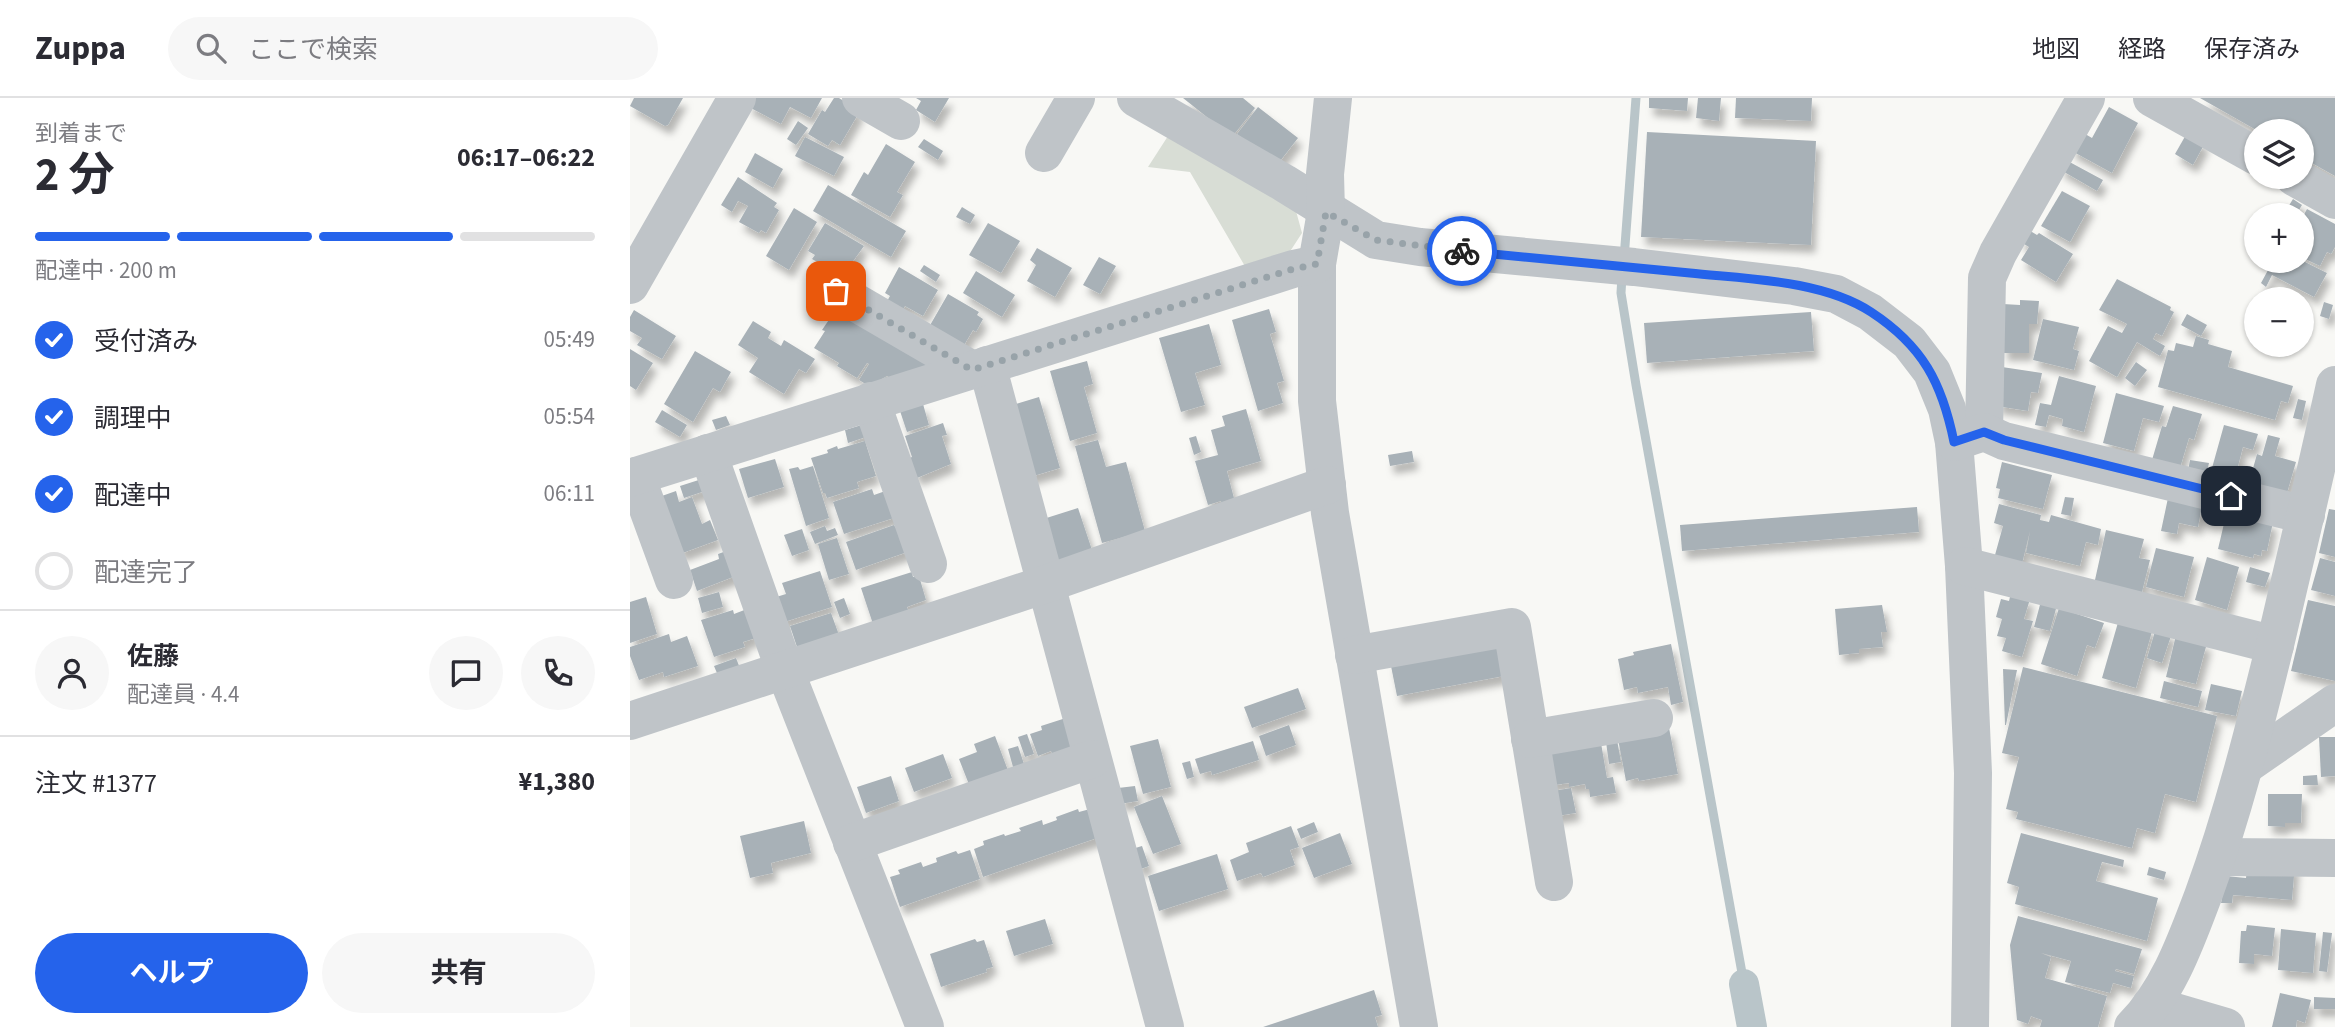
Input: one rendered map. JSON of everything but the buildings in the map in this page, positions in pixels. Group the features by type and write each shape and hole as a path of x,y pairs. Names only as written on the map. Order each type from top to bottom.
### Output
{"street":[{"path":"630,285 736,98"},
{"path":"861,98 901,121"},
{"path":"1044,153 1076,98"},
{"path":"1136,98 1284,183 1363,234 1386,242 1621,266 1794,286 1836,294 1870,312 1909,342 1932,372 1947,409 1969,437 2004,440 2306,515"},
{"path":"1334,98 1325,174 1326,212 1317,264 1317,401 1326,485 1419,1027"},
{"path":"1970,1027 1973,774 1964,566 1969,437 1987,278 1998,253 2086,98"},
{"path":"2152,98 2244,149"},
{"path":"2314,188 2335,200"},
{"path":"674,580 633,477 1293,269 1317,264"},
{"path":"836,291 980,368 1045,584 1165,1027"},
{"path":"2142,1016 2163,989 2178,954 2217,857 2246,765 2334,396"},
{"path":"871,401 928,564"},
{"path":"708,453 784,668 925,1027"},
{"path":"630,720 1045,584 1326,485"},
{"path":"1964,566 2275,645"},
{"path":"1354,655 1512,627 1554,882"},
{"path":"2246,765 2335,703"},
{"path":"1530,739 1654,718"},
{"path":"852,843 1092,759"},
{"path":"2217,857 2335,858"},
{"path":"2142,1016 2226,1027"}],"shaded area":[{"path":"1168,136 1296,211 1302,233 1289,253 1246,268 1190,172 1148,167"}],"waterway":[{"path":"1624,259 1636,98"},
{"path":"1622,276 1621,293 1636,385 1744,984"},
{"path":"1744,984 1752,1027"}],"way so far":[{"path":"836,291 972,370 1293,269 1317,264 1326,212 1376,240 1462,251"}],"route":[{"path":"1462,251 1715,275 1836,294 1870,312 1909,342 1932,372 1947,409 1954,442 1984,432 2004,440 2231,496"}]}
